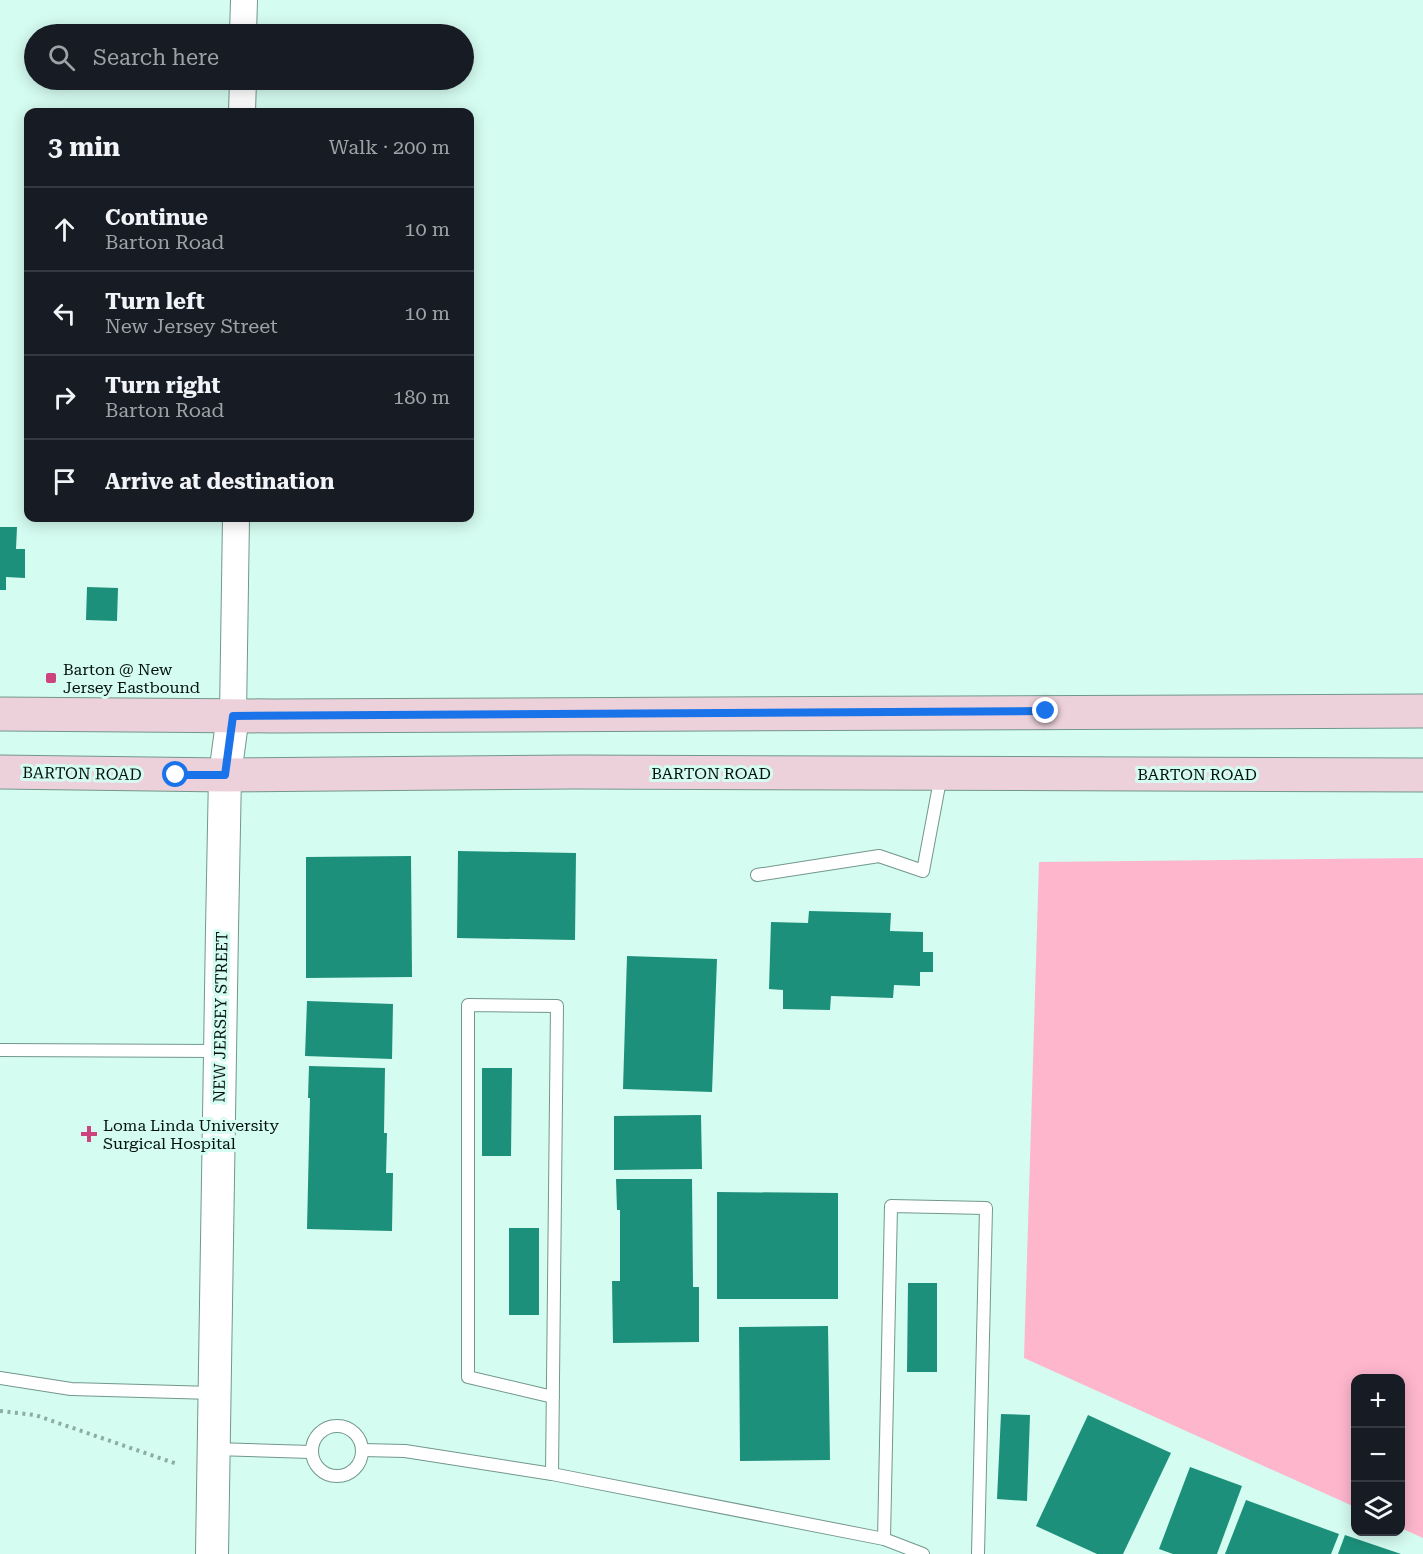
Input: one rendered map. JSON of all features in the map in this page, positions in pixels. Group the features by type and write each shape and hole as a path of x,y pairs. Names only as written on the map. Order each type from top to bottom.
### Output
{"main road":[{"path":"0,714 233,716 1423,711"},
{"name":"BARTON ROAD","path":"0,772 225,775 574,772 1423,775"}],"street":[{"path":"243,24 244,0"},
{"path":"242,108 243,90"},
{"name":"NEW JERSEY STREET","path":"212,1554 225,775 233,716 236,522"}],"lane":[{"path":"757,875 879,856 923,871 941,774"},
{"path":"552,1474 553,1397 557,1006 468,1005 468,1377 553,1397"},
{"path":"0,1050 219,1051"},
{"path":"884,1539 891,1206 986,1208 978,1554"},
{"path":"0,1378 70,1389 213,1393"},
{"path":"332,1427 342,1427 350,1431 357,1438 363,1450 358,1464 352,1471 335,1476 324,1473 316,1466 311,1452 316,1436 332,1427"},
{"path":"214,1449 311,1452"},
{"path":"363,1450 405,1451 552,1474 884,1539 923,1554"}],"path":[{"path":"0,1411 34,1414 177,1464"}],"shaded area":[{"path":"1423,858 1423,1538 1405,1530 1405,1374 1351,1374 1351,1505 1024,1358 1039,862"}],"building":[{"path":"0,527 17,527 16,549 25,549 25,578 6,577 6,590 0,590"},
{"path":"87,587 118,588 117,621 86,620"},
{"path":"458,851 576,853 575,940 457,938"},
{"path":"411,856 412,977 306,978 306,857"},
{"path":"809,911 891,913 890,931 923,932 923,952 933,952 933,972 920,972 920,986 894,985 893,998 831,996 830,1010 783,1009 783,990 769,989 771,922 808,923"},
{"path":"627,956 717,959 712,1092 623,1089"},
{"path":"307,1001 393,1004 392,1059 305,1056"},
{"path":"309,1066 385,1068 384,1133 387,1133 386,1173 393,1173 392,1231 307,1229"},
{"path":"482,1068 512,1068 511,1156 482,1156"},
{"path":"701,1115 702,1169 614,1170 614,1116"},
{"path":"616,1179 692,1179 693,1287 699,1287 699,1342 613,1343 612,1281 620,1281 620,1210 617,1210"},
{"path":"717,1192 838,1193 838,1299 717,1299"},
{"path":"509,1228 539,1228 539,1315 509,1315"},
{"path":"908,1283 937,1283 937,1372 907,1372"},
{"path":"828,1326 830,1460 740,1461 739,1327"},
{"path":"1001,1414 1030,1415 1027,1501 997,1499"},
{"path":"1088,1415 1171,1453 1123,1554 1097,1554 1036,1526"},
{"path":"1190,1467 1242,1486 1217,1554 1173,1554 1159,1549"},
{"path":"1246,1500 1339,1534 1331,1554 1225,1554"},
{"path":"1345,1535 1401,1554 1338,1554"}],"place":[{"name":"Barton @ New Jersey Eastbound","path":"51,678"},
{"name":"Loma Linda University Surgical Hospital","path":"89,1134"}],"route":[{"path":"176,775 225,775 233,716 1046,711"}]}
